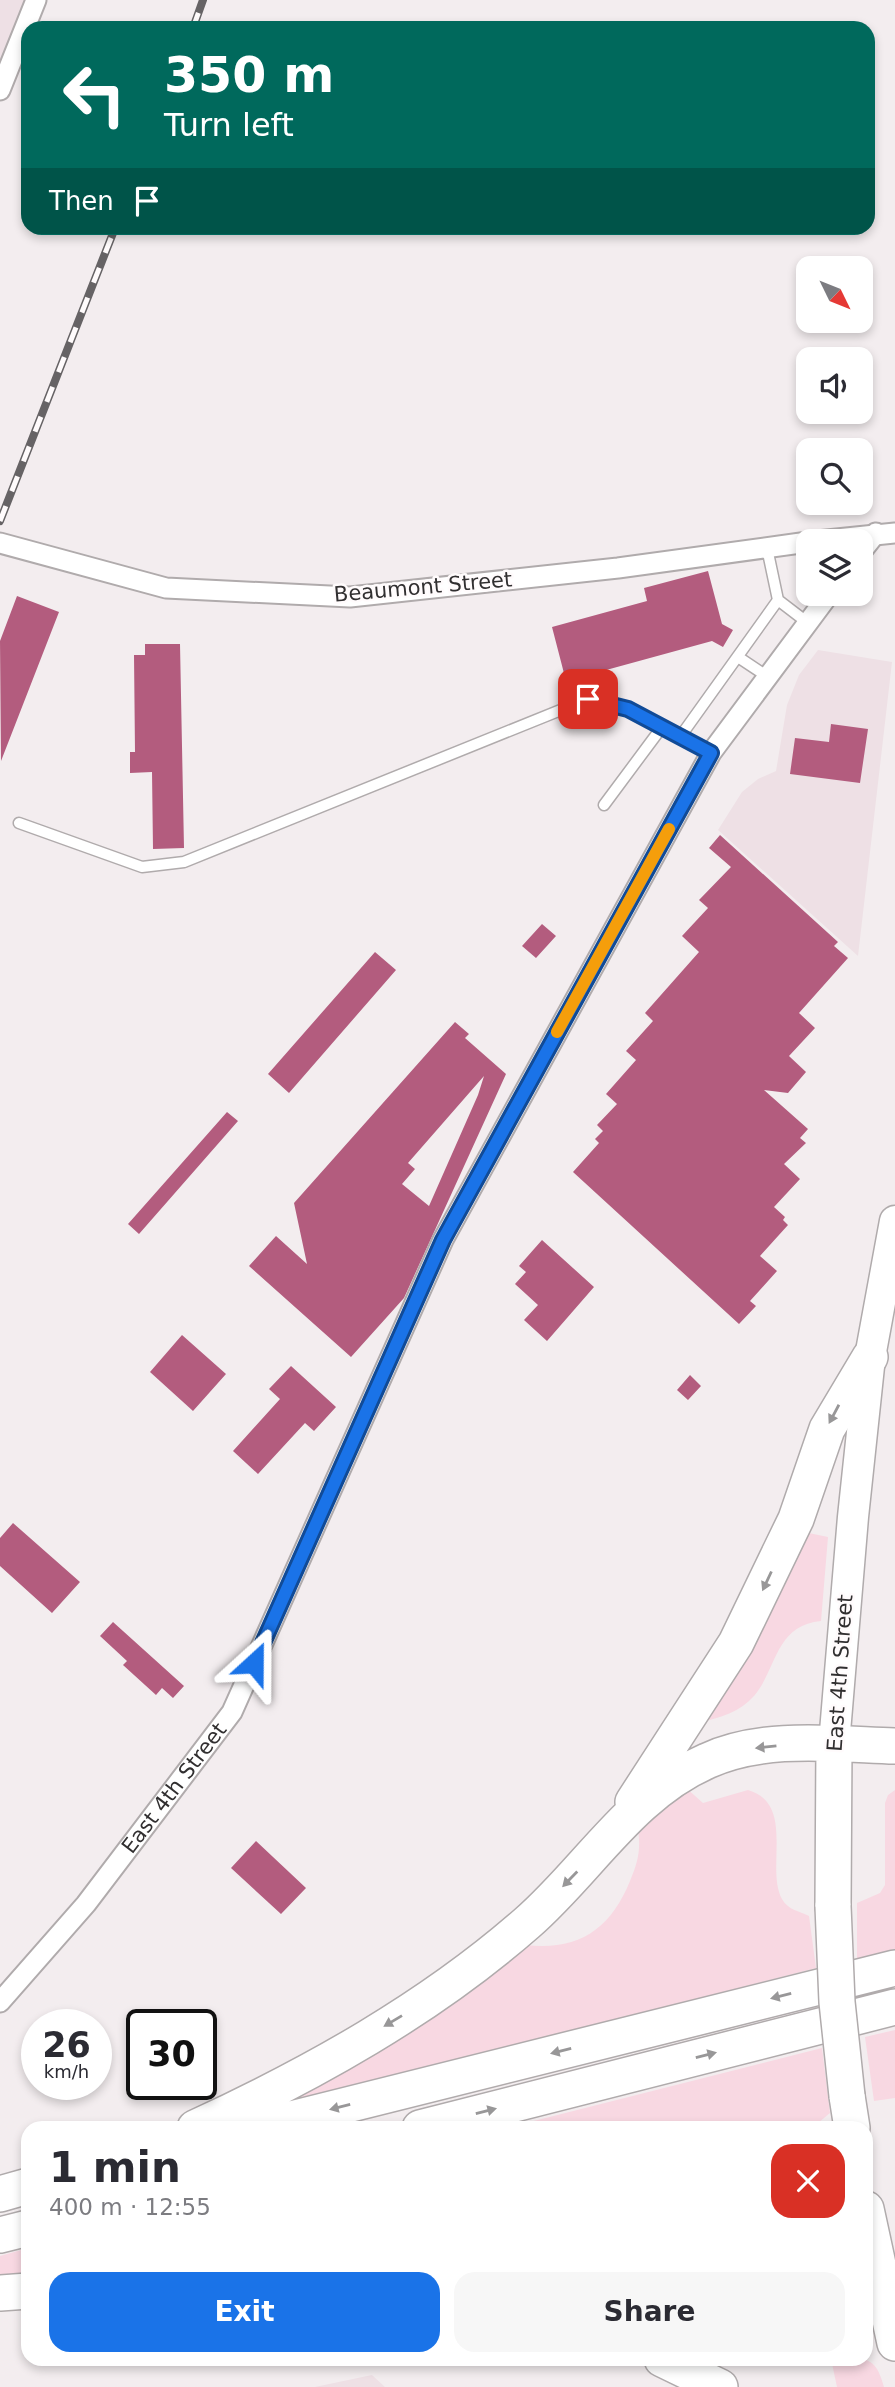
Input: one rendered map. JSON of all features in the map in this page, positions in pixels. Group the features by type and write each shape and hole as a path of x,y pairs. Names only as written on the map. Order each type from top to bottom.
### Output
{"highway":[{"path":"617,1830 656,1763 736,1643 796,1519 827,1429 870,1357"},
{"name":"East 4th Street","path":"834,1744 833,1906 837,2002 849,2112"},
{"path":"210,2121 258,2099 349,2047 474,1968 530,1921 617,1830 682,1774 723,1754 769,1746 895,1746"},
{"path":"283,2121 895,1968"},
{"path":"447,2121 895,2007"},
{"path":"0,2194 21,2188"},
{"path":"0,2235 21,2230"},
{"path":"873,2241 895,2342 873,2344"},
{"path":"0,2293 21,2292"},
{"path":"676,2366 720,2387"}],"main road":[{"name":"East 4th Street","path":"834,1744 853,1517 870,1357 895,1221"}],"street":[{"path":"28,21 36,0"},
{"path":"0,90 21,38"},
{"name":"Beaumont Street","path":"0,543 166,588 350,597 618,568 796,544"},
{"name":"East 4th Street","path":"0,2002 86,1905 232,1712 443,1240 711,753 820,606"}],"lane":[{"path":"767,548 778,600 808,623"},
{"path":"680,737 778,600"},
{"path":"738,657 768,677"},
{"path":"19,823 142,867 184,862 588,699 628,709 711,753"},
{"path":"604,805 662,727"}],"shaded area":[{"path":"0,0 36,0 28,21 21,21 21,38 0,90"},
{"path":"818,650 892,662 858,956 718,830 742,792 758,779 776,771 787,705 799,675"},
{"path":"799,1531 828,1537 821,1621 806,1624 786,1639 762,1685 748,1702 729,1714 700,1722"},
{"path":"685,1787 703,1803 748,1790 763,1797 771,1809 775,1823 776,1871 782,1899 787,1906 809,1916 816,1968 250,2115 525,1945 561,1944 590,1934 613,1913 630,1881 638,1856 638,1829"},
{"path":"895,1790 895,1950 857,1959 857,1903 880,1893 885,1885 885,1803 888,1795"},
{"path":"895,2030 895,2098 874,2101 865,2037"},
{"path":"822,2048 830,2113 820,2121 534,2121"},
{"path":"21,2250 21,2279 0,2280 0,2256"},
{"path":"873,2365 884,2387 837,2387 832,2366"},
{"path":"372,2375 385,2387 315,2387"}],"building":[{"path":"708,571 722,624 733,630 723,647 712,641 566,681 552,627 647,601 644,588"},
{"path":"17,596 59,612 1,761 0,641"},
{"path":"145,644 180,644 184,848 153,849 152,772 130,773 130,752 135,752 134,655 145,655"},
{"path":"831,724 868,729 860,783 790,774 795,738 829,742"},
{"path":"720,835 838,942 834,946 848,958 799,1013 815,1028 789,1056 806,1072 788,1093 764,1090 808,1129 800,1138 806,1143 784,1164 800,1179 774,1207 785,1217 783,1220 788,1225 760,1256 777,1271 750,1301 756,1306 739,1324 573,1172 599,1143 595,1139 603,1131 597,1125 617,1104 606,1094 636,1060 626,1051 653,1021 645,1013 699,952 682,936 708,908 699,900 731,867 709,848"},
{"path":"542,924 556,936 536,958 522,946"},
{"path":"375,952 396,970 289,1093 268,1074"},
{"path":"455,1022 469,1034 465,1038 506,1074 404,1298 351,1357 249,1266 276,1236 307,1264 294,1203","holes":["484,1076 429,1206 402,1184 415,1169 408,1163"]},
{"path":"227,1112 238,1121 139,1234 128,1224"},
{"path":"542,1240 594,1287 547,1341 524,1320 538,1305 515,1284 526,1272 519,1266"},
{"path":"182,1335 226,1374 193,1411 150,1372"},
{"path":"291,1366 336,1407 314,1431 305,1423 258,1474 233,1451 280,1399 269,1389"},
{"path":"690,1375 701,1386 688,1400 677,1390"},
{"path":"13,1523 80,1582 52,1613 0,1566 0,1538"},
{"path":"113,1622 184,1686 173,1698 162,1688 156,1695 123,1665 127,1661 100,1636"},
{"path":"256,1841 306,1888 281,1914 231,1868"}],"railway":[{"path":"196,21 203,0"},
{"path":"0,521 112,235"}],"slow traffic":[{"path":"557,1032 669,829"}],"route":[{"path":"254,1663 443,1240 711,753 628,709 588,699"}]}
